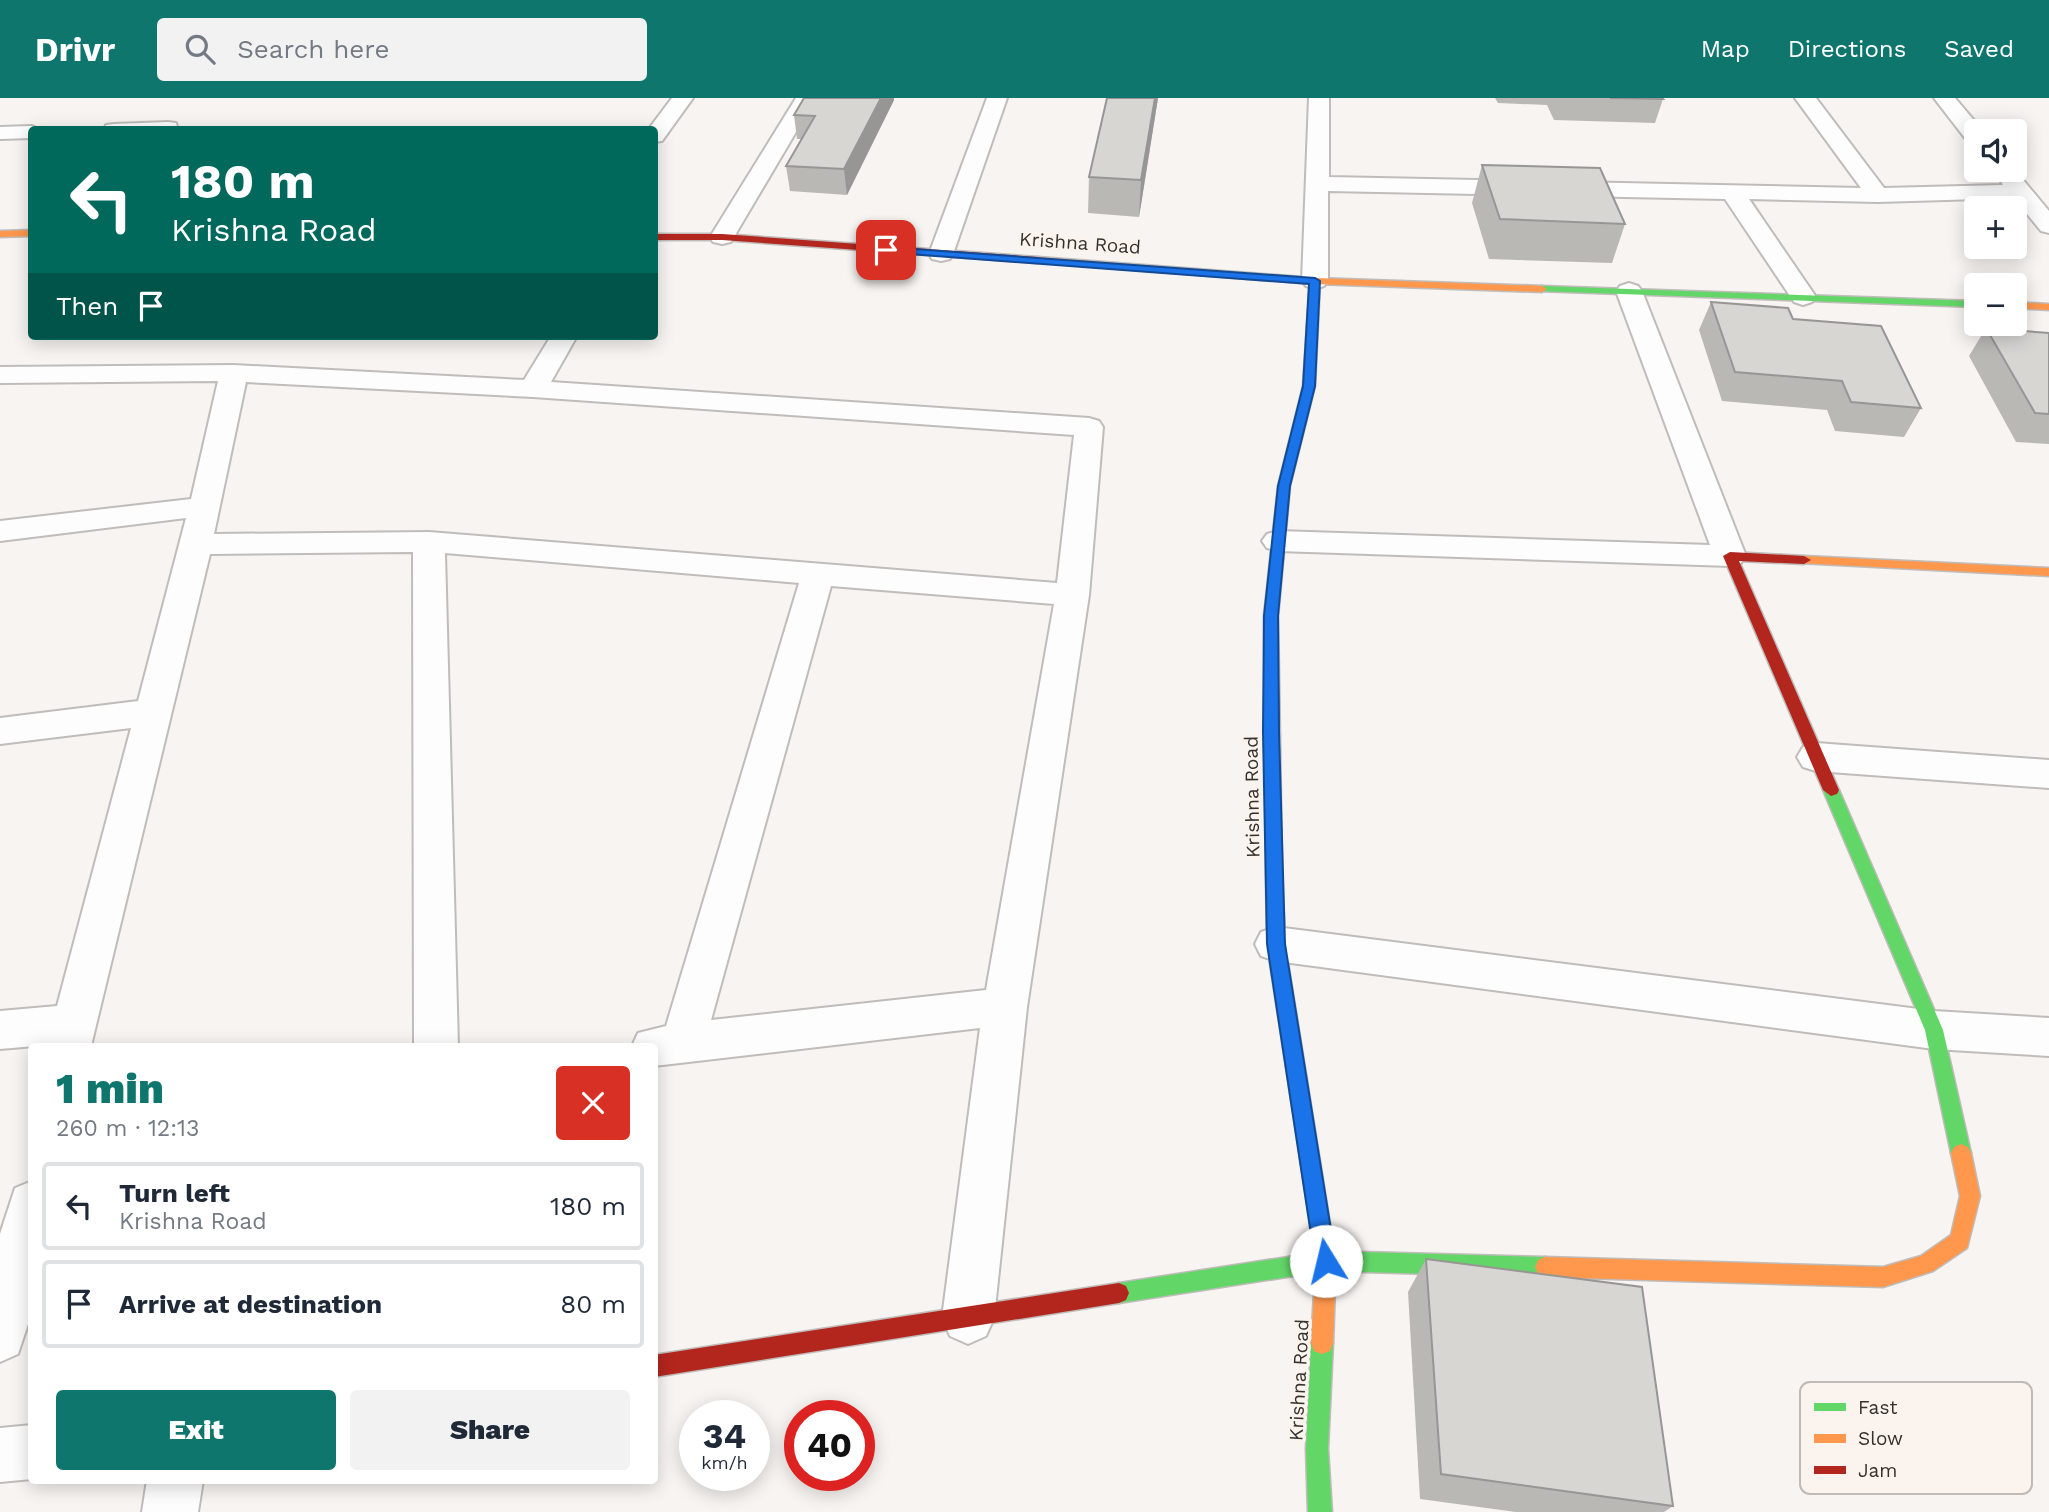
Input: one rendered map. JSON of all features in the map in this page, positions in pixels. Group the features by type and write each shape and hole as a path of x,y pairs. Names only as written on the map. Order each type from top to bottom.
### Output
{"street":[{"path":"658,131 683,98"},
{"path":"722,237 806,98"},
{"path":"941,254 997,98"},
{"path":"1320,98 1315,281 1964,304"},
{"path":"1805,98 1878,195"},
{"path":"1944,98 1964,122"},
{"path":"0,133 28,132"},
{"path":"2013,182 2049,226"},
{"path":"1317,184 1878,195 2020,191"},
{"path":"1732,192 1803,297"},
{"path":"0,234 28,233"},
{"name":"Krishna Road","path":"658,237 722,237 1315,281 1309,386 1284,486 1271,616 1276,944 1326,1261 1317,1448 1320,1512"},
{"path":"658,1365 1326,1261 1883,1277 1926,1264 1961,1241 1970,1196 1934,1030 1730,556 1629,290"},
{"path":"2027,306 2049,307"},
{"path":"533,389 563,340"},
{"path":"0,1030 72,1035 196,544 234,373"},
{"path":"0,375 234,373 533,389 1088,427 1072,595 1005,1007 968,1318"},
{"path":"0,531 203,507"},
{"path":"1278,541 1730,556 2049,572"},
{"path":"196,544 429,542 1072,595"},
{"path":"429,542 436,1043"},
{"path":"818,574 669,1045 1005,1007"},
{"path":"0,732 154,712"},
{"path":"1816,757 2049,774"},
{"path":"1276,944 1934,1030 2049,1037"},
{"path":"0,1336 28,1221"},
{"path":"0,1455 28,1452"},
{"path":"170,1512 174,1484"}],"building":[{"path":"804,98 881,98 844,169 786,166 815,116 794,115"},
{"path":"1107,98 1155,98 1141,180 1089,177"},
{"path":"1482,165 1600,168 1625,224 1500,219"},
{"path":"1711,302 1788,308 1793,319 1881,326 1921,408 1851,402 1842,381 1735,372"},
{"path":"2027,331 2049,333 2049,414 2035,413 1991,336 2027,336"},
{"path":"1426,1259 1642,1287 1673,1506 1441,1474"}],"traffic: fast":[{"path":"1542,289 1964,304"},
{"path":"1831,790 1934,1030 1961,1153"},
{"path":"1119,1293 1326,1261 1545,1267"},
{"path":"1320,1512 1317,1449 1322,1343"}],"traffic: slow":[{"path":"0,234 28,233"},
{"path":"1038,260 1315,281 1542,289"},
{"path":"2027,306 2049,307"},
{"path":"1804,560 2049,572"},
{"path":"1274,874 1276,944 1326,1261 1322,1343"},
{"path":"1545,1267 1883,1277 1926,1264 1960,1241 1970,1196 1961,1153"}],"traffic: jam":[{"path":"658,237 722,237 1038,260"},
{"path":"1274,874 1271,616 1284,486 1309,386 1315,281"},
{"path":"1804,560 1730,556 1831,790"},
{"path":"658,1365 1119,1293"}],"route":[{"path":"886,250 1315,281 1309,386 1284,486 1271,616 1271,732 1276,944 1326,1261"}]}
